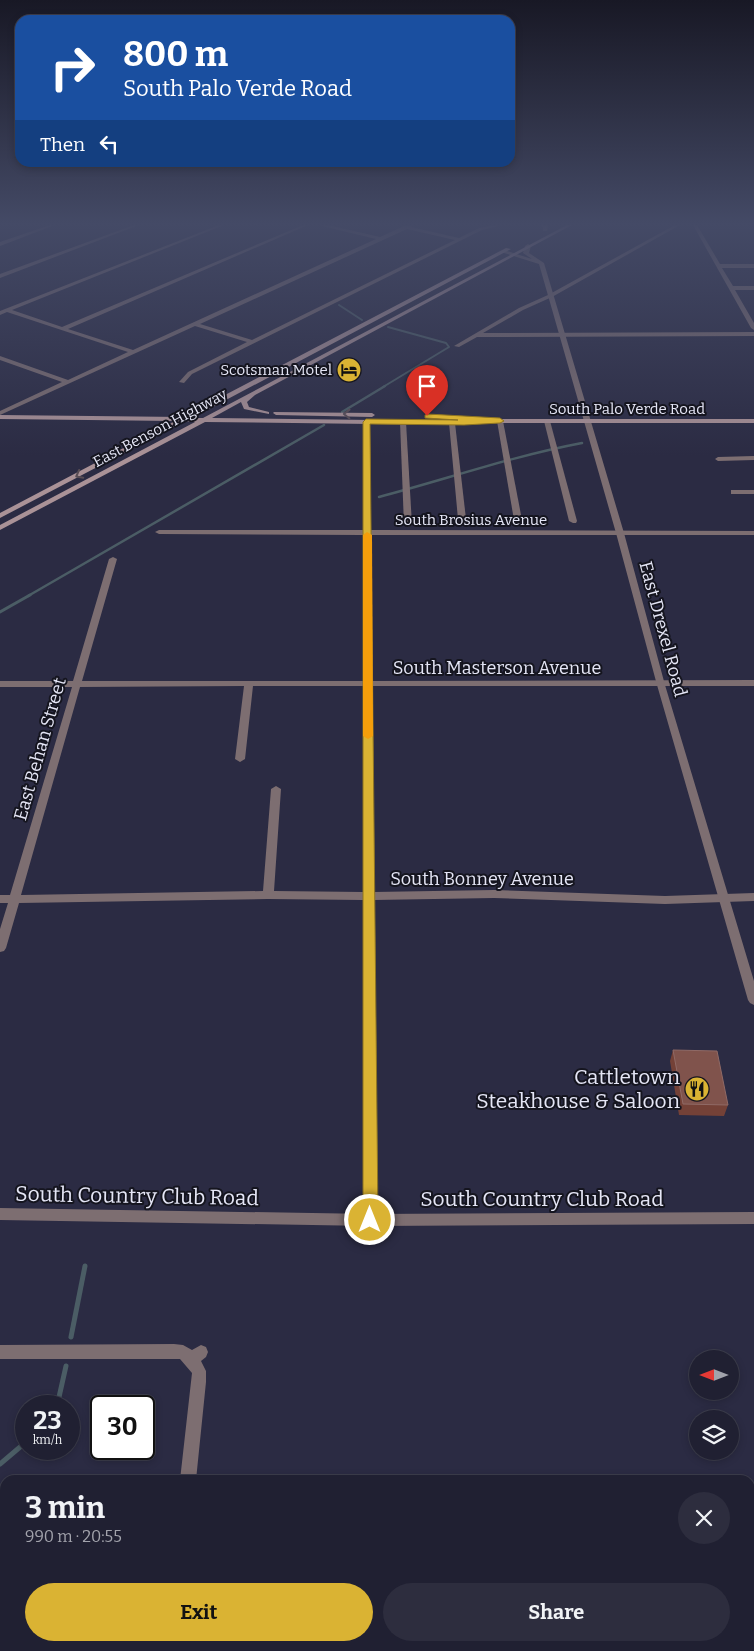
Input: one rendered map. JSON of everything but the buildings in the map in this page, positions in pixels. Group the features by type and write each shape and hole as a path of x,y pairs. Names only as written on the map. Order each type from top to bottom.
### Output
{"main road":[{"name":"East Benson Highway","path":"0,516 408,302"},
{"name":"East Benson Highway","path":"0,528 424,302"},
{"path":"260,389 244,401 244,405 246,408 254,411 267,413"},
{"name":"South Palo Verde Road","path":"1,413 267,413 462,417 500,421"},
{"name":"South Palo Verde Road","path":"1,413 452,423 500,421 754,421"},
{"path":"127,417 152,421 158,424 156,432 147,439"}],"street":[{"path":"0,313 27,302"},
{"path":"62,328 123,302"},
{"path":"1,413 242,302"},
{"path":"182,382 190,373 333,302"},
{"path":"457,346 537,302"},
{"name":"East Drexel Road","path":"552,302 754,1000"},
{"path":"739,302 754,328"},
{"path":"0,308 133,352"},
{"path":"194,324 252,342"},
{"path":"475,335 754,334"},
{"path":"0,358 68,382"},
{"path":"500,421 518,520"},
{"path":"547,421 572,521"},
{"path":"366,422 370,896 370,1220"},
{"path":"402,422 408,525"},
{"path":"452,423 462,519"},
{"path":"718,459 754,458"},
{"path":"734,492 754,492"},
{"name":"South Brosius Avenue","path":"159,532 367,534 754,533"},
{"name":"East Behan Street","path":"0,948 113,559"},
{"path":"240,759 249,683"},
{"name":"South Masterson Avenue","path":"0,684 754,683"},
{"path":"268,895 276,789"},
{"name":"South Bonney Avenue","path":"0,898 495,894 665,900 754,897"},
{"name":"South Country Club Road","path":"0,1214 370,1220 754,1218"},
{"path":"0,1352 174,1351 196,1355 199,1382 189,1475"}],"waterway":[{"path":"339,305 362,320"},
{"path":"383,387 449,347 446,343 388,327"},
{"path":"342,412 385,386"},
{"path":"28,596 324,425"},
{"path":"379,497 505,461 582,443"},
{"path":"0,612 30,595"},
{"path":"71,1337 85,1266"},
{"path":"59,1395 66,1366"},
{"path":"0,1464 15,1451"}],"slow traffic":[{"path":"367,535 368,736"}],"place":[{"name":"Scotsman Motel","path":"349,370"},
{"name":"Cattletown Steakhouse & Saloon","path":"697,1089"}],"route":[{"path":"370,1220 370,896 366,422 464,423 500,421 427,416"}]}
